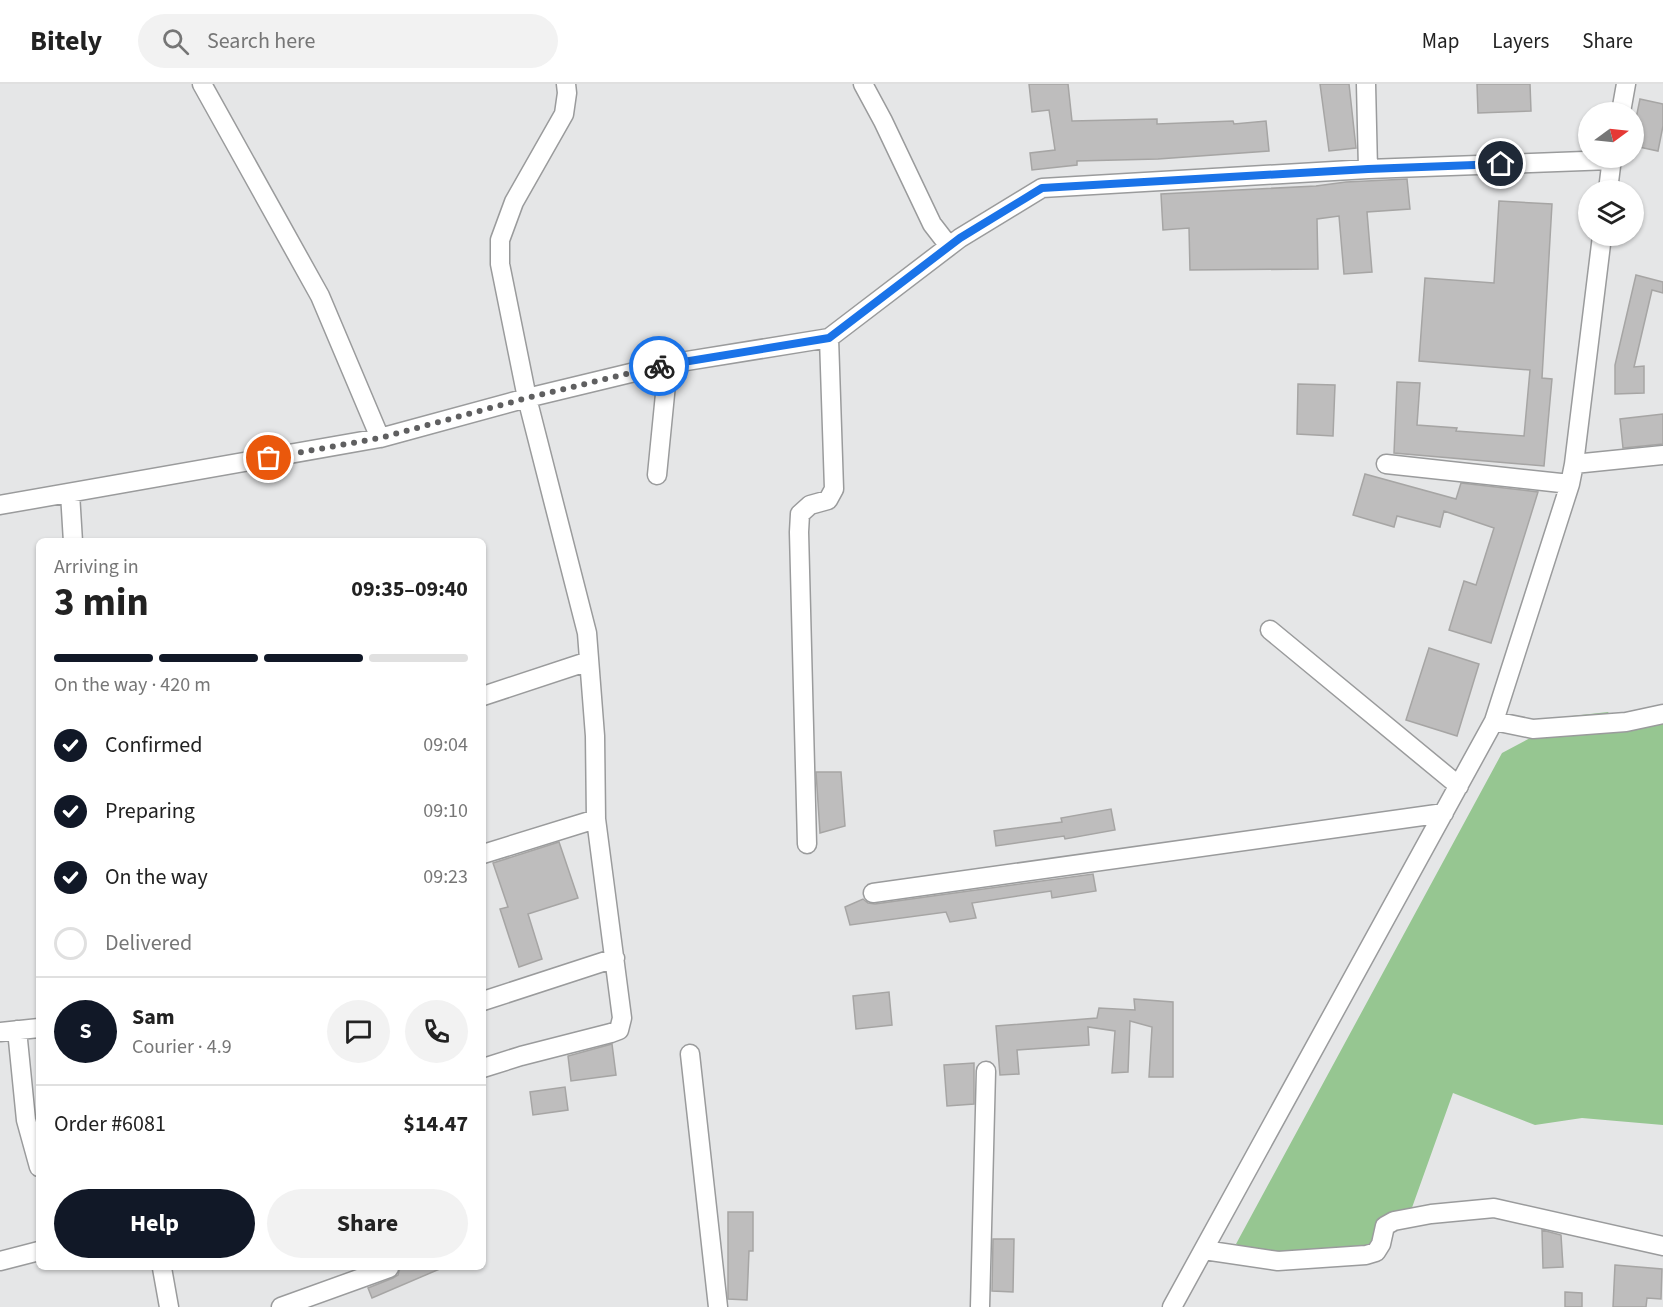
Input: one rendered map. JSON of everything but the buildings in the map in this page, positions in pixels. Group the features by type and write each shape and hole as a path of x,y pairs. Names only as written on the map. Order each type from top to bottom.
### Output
{"street":[{"path":"202,84 320,296 380,438"},
{"path":"486,1067 619,1030 622,1018 596,819 595,736 587,633 527,398 500,264 500,240 514,202 564,114 566,84"},
{"path":"862,84 883,121 932,224 949,246"},
{"path":"1366,84 1368,169"},
{"path":"1623,102 1626,84"},
{"path":"0,505 380,438 527,398 668,364 829,338 949,246 1042,188 1368,169 1578,160"},
{"path":"1172,1307 1494,721 1570,484 1601,246"},
{"path":"807,844 799,532 800,514 810,505 828,500 834,489 829,338"},
{"path":"657,475 668,364"},
{"path":"1574,464 1663,455"},
{"path":"1386,464 1570,484"},
{"path":"70,493 73,538"},
{"path":"1270,630 1459,786"},
{"path":"486,695 589,661"},
{"path":"1494,721 1533,729 1626,722 1663,714"},
{"path":"873,893 1444,813"},
{"path":"486,853 596,819"},
{"path":"486,1000 615,958"},
{"path":"36,1028 9,1031 36,1155"},
{"path":"690,1054 718,1307"},
{"path":"980,1307 986,1071"},
{"path":"1204,1250 1278,1261 1366,1255 1376,1252 1381,1244 1385,1226 1394,1221 1431,1214 1494,1208 1663,1246"},
{"path":"0,1262 36,1252"},
{"path":"162,1270 169,1307"},
{"path":"281,1307 383,1270"}],"green space":[{"path":"1608,712 1616,723 1663,712 1663,1125 1582,1118 1535,1125 1453,1093 1409,1216 1375,1248 1257,1256 1236,1244 1502,753 1572,716"}],"way so far":[{"path":"269,458 380,438 527,398 659,366"}],"route":[{"path":"659,366 829,338 960,238 1042,188 1368,169 1501,164"}]}
